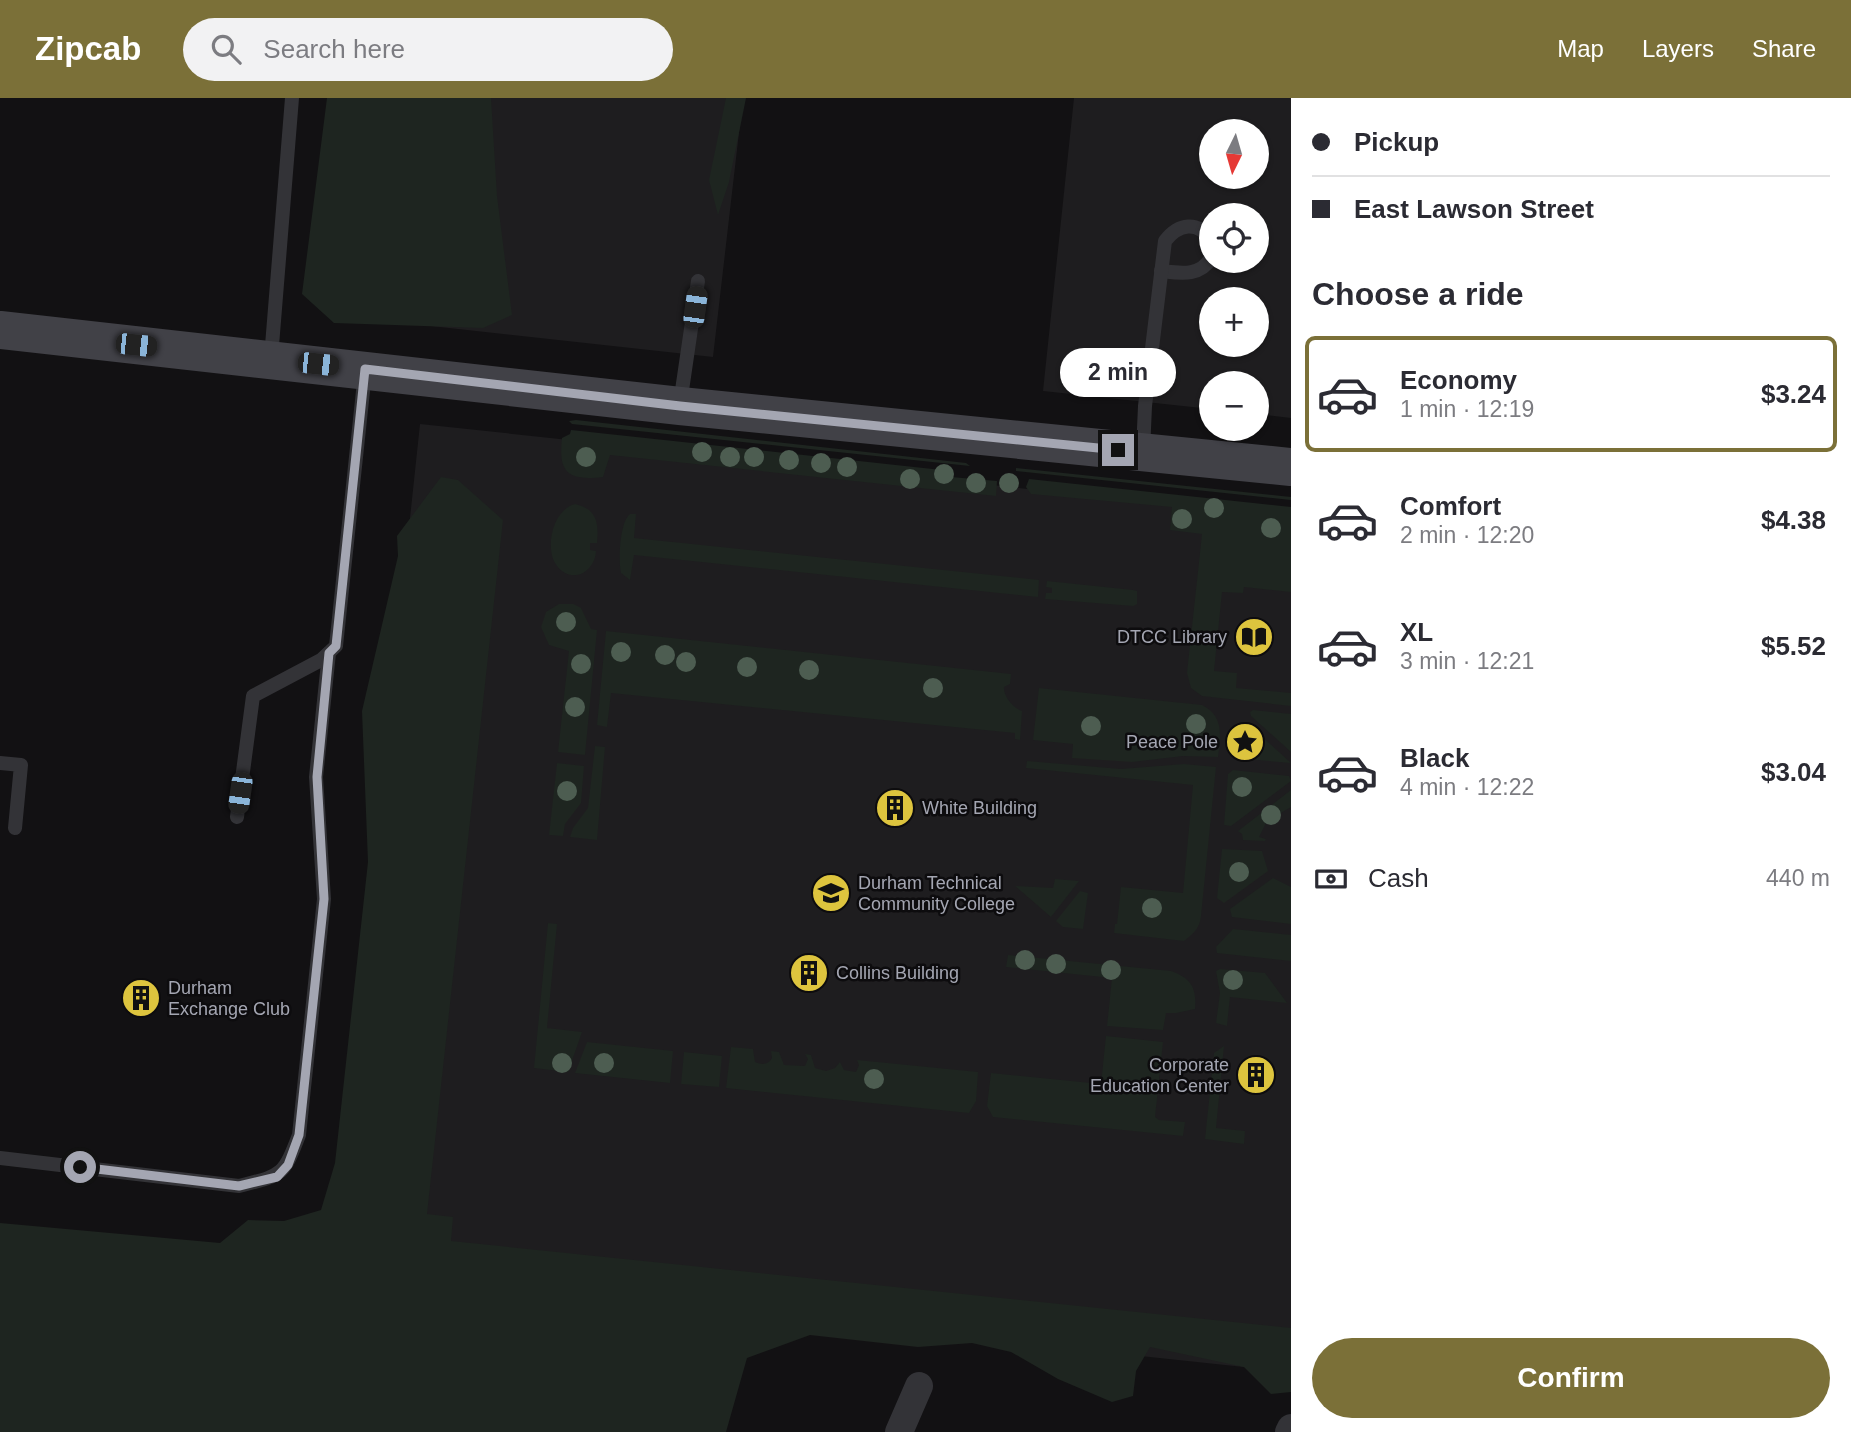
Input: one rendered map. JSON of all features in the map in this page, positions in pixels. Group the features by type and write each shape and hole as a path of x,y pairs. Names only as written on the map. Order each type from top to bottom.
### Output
{"street":[{"path":"0,330 680,406 1291,467"},
{"path":"899,1432 919,1386"}],"lane":[{"path":"271,359 292,98"},
{"path":"1143,452 1145,406 1165,241 1180,227 1199,229"},
{"path":"1161,271 1199,270"},
{"path":"680,406 698,281"},
{"path":"237,817 253,696 321,660 336,646 365,369"},
{"path":"0,1158 239,1186 277,1177 288,1165 299,1135 324,899 317,777 329,653"},
{"path":"0,763 22,765 15,828"}],"shaded area":[{"path":"327,98 491,98 497,196 512,315 483,328 334,323 302,294"},
{"path":"455,98 743,98 713,357 431,326"},
{"path":"726,98 746,98 729,182 718,215 709,180"},
{"path":"1074,98 1291,98 1291,418 1269,415 1269,371 1199,371 1199,408 1043,391"},
{"path":"569,421 966,463 970,466 572,424"},
{"name":"Durham Technical Community College","path":"420,424 1291,517 1291,1372 330,1270"},
{"path":"571,430 951,471 951,477 997,481 996,496 610,455 603,477 581,478 568,472 562,459 562,438 570,434"},
{"path":"1016,468 1291,497 1291,500 1016,471"},
{"path":"441,477 458,480 503,520 427,1214 453,1217 451,1241 1291,1328 1291,1392 1271,1394 1244,1367 1150,1347 1136,1371 1133,1396 1112,1402 1058,1379 1011,1352 972,1343 918,1347 810,1335 747,1358 726,1432 0,1432 0,1223 220,1243 248,1220 284,1221 321,1210 335,1163 368,862 362,711 398,556 397,536"},
{"path":"1029,479 1291,507 1291,592 1244,587 1243,593 1222,592 1214,671 1237,673 1236,688 1291,693 1291,706 1202,696 1191,688 1187,673 1202,534 1170,530 1172,507 1031,494 1026,487"},
{"path":"575,504 588,509 595,518 598,529 597,543 590,543 590,550 596,551 592,565 582,574 569,575 557,566 553,559 551,541 552,531 561,514"},
{"path":"630,514 636,514 634,538 1039,580 1038,597 634,555 630,580 621,573 620,559 622,532"},
{"path":"1047,581 1137,591 1137,604 1133,606 1045,599 1046,593 1052,593 1052,588 1046,587"},
{"path":"559,604 573,604 581,608 591,629 597,630 585,755 558,752 569,651 549,645 541,627 546,612"},
{"path":"606,631 1011,674 1010,684 1004,687 1004,690 1009,701 1022,711 1020,740 1015,739 1015,733 611,693 607,727 597,725"},
{"path":"1039,688 1202,705 1218,721 1218,757 1183,756 1132,762 1072,758 1073,744 1033,740"},
{"path":"1253,710 1291,714 1291,752 1251,716 1250,712"},
{"path":"1241,722 1246,722 1291,763 1233,758 1234,730"},
{"path":"595,746 605,747 597,840 570,837 573,828 588,808"},
{"path":"1027,761 1121,769 1184,764 1216,767 1201,916 1198,927 1190,936 1184,941 1114,933 1121,887 1183,893 1193,785 1026,768"},
{"path":"557,763 584,766 581,803 565,824 563,836 549,835"},
{"path":"1233,770 1289,776 1291,781 1231,826 1224,825 1228,774"},
{"path":"1291,790 1291,807 1267,821 1259,837 1266,839 1265,841 1243,840 1238,831"},
{"path":"1222,849 1262,851 1268,871 1224,903 1217,898"},
{"path":"1273,878 1291,887 1291,924 1232,917 1230,909"},
{"path":"1055,879 1079,881 1051,917 1015,886 1053,888"},
{"path":"1080,891 1088,893 1083,929 1063,927 1056,921"},
{"path":"548,923 557,924 547,1028 582,1032 568,1072 534,1068"},
{"path":"1233,929 1291,935 1291,961 1217,953 1216,947"},
{"path":"1008,955 1171,971 1191,985 1195,995 1195,1009 1166,1013 1163,1030 1107,1026 1112,978 1006,967"},
{"path":"1220,969 1265,973 1287,1003 1230,997 1227,1026 1216,1023 1220,993 1216,971"},
{"path":"1106,1036 1163,1042 1155,1117 1159,1120 1185,1122 1183,1136 993,1117 987,1106 991,1073 1101,1084"},
{"path":"587,1042 673,1051 670,1083 575,1073"},
{"path":"1224,1046 1216,1128 1245,1131 1244,1144 1205,1139 1214,1053"},
{"path":"731,1047 753,1049 755,1062 762,1064 772,1058 771,1051 779,1052 784,1065 805,1066 808,1059 805,1054 811,1055 815,1068 826,1071 835,1068 840,1062 844,1070 856,1072 859,1065 857,1060 978,1072 976,1101 969,1113 726,1088"},
{"path":"684,1052 722,1056 719,1087 681,1084"}],"place":[{"name":"DTCC Library","path":"1254,637"},
{"name":"Peace Pole","path":"1245,742"},
{"name":"White Building","path":"895,808"},
{"name":"Durham Technical Community College","path":"831,893"},
{"name":"Collins Building","path":"809,973"},
{"name":"Durham Exchange Club","path":"141,998"},
{"name":"Corporate Education Center","path":"1256,1075"}],"route":[{"path":"80,1167 239,1186 277,1177 288,1165 299,1135 324,899 317,777 329,653 336,646 365,369 680,406 1118,450"}]}
